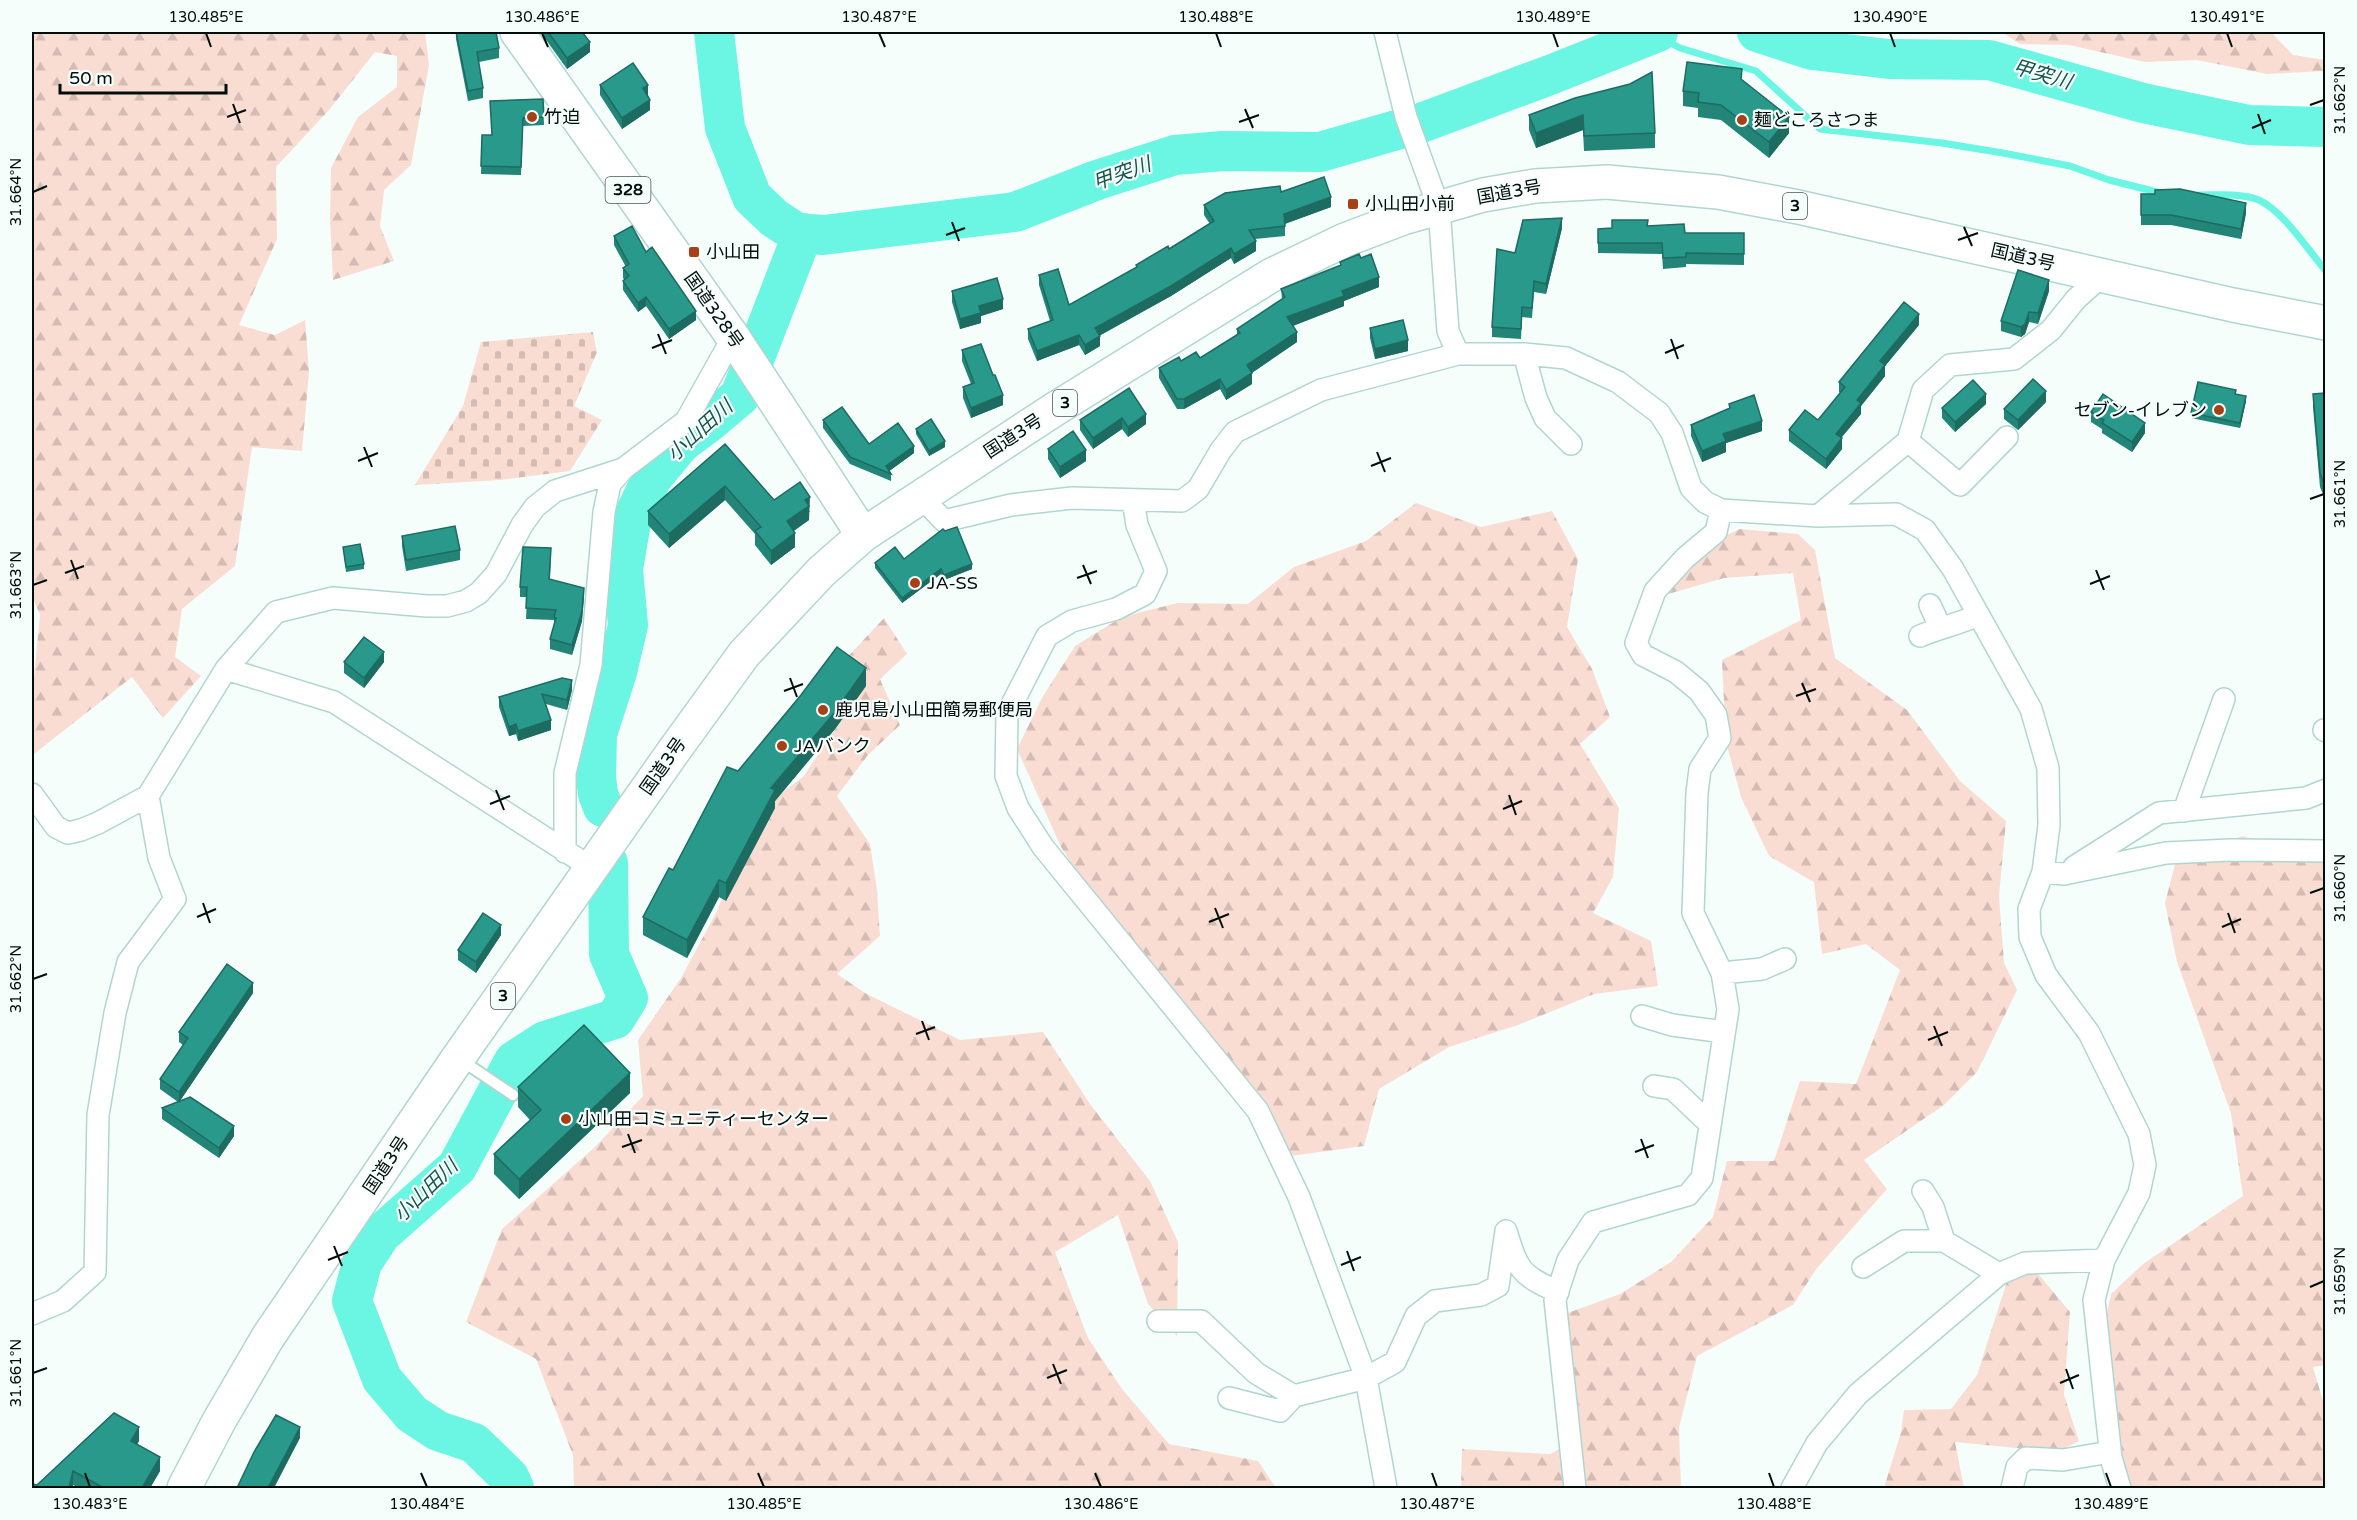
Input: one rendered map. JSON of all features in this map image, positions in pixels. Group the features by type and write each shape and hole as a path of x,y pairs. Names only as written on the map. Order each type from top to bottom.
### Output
{"highway":[{"name":"国道328号","path":"517,32 737,342 863,535"},
{"name":"国道3号","path":"184,1488 219,1420 268,1336 458,1058 578,860 744,654 834,559 863,535 1055,409 1270,276 1345,240 1483,195 1534,186 1607,182 1718,192 1798,207 2325,323"}],"street":[{"path":"1385,32 1406,117 1438,208 1449,331 1458,354"},
{"path":"1818,516 1908,441 1923,390 1950,365 2014,359 2051,330 2076,299 2103,275"},
{"path":"578,860 565,773 591,665 604,512 610,484 623,469 686,421 737,342"},
{"path":"920,496 944,521 1011,505 1072,498 1182,501 1198,489 1221,450 1235,432 1321,390 1458,354 1524,354 1566,358 1618,382 1659,413 1672,433 1691,488 1705,502 1721,510 1818,516 1896,514 1925,530 1953,568 2031,710 2048,768 2049,825 2043,872 2029,909 2030,938 2046,975 2089,1033 2139,1134 2145,1165 2139,1193 2104,1260 2094,1300 2115,1486"},
{"path":"1524,354 1536,398 1545,418 1570,444"},
{"path":"1534,429 1536,398"},
{"path":"1908,441 1960,484 2007,437"},
{"path":"32,794 56,827 68,833 81,831 99,823 148,796 226,669 276,612 333,598 427,606 447,606 466,601 479,593 496,574 522,525 535,507 555,491 623,469"},
{"path":"1133,500 1137,525 1156,572 1145,594 1116,609 1072,621 1047,636 1007,714 1006,776 1018,808 1043,847 1258,1111 1299,1197 1366,1378 1386,1488"},
{"path":"1575,1488 1555,1300 1568,1260 1593,1222 1688,1195 1701,1178 1728,1009 1722,973 1693,913 1697,793 1700,769 1720,738 1716,715 1699,691 1676,672 1643,656 1636,643 1655,591 1685,558 1716,532 1721,510"},
{"path":"1930,605 1940,627"},
{"path":"1920,636 1940,627 1956,625 1978,615"},
{"path":"226,669 334,702 578,860"},
{"path":"2184,811 2224,699"},
{"path":"2064,874 2159,813 2306,798 2325,790"},
{"path":"32,1314 63,1301 95,1272 98,1115 116,1013 128,962 176,899 159,858 148,796"},
{"path":"2043,872 2064,874 2166,853 2230,850 2325,851"},
{"path":"1722,973 1762,969 1785,959"},
{"path":"1642,1016 1672,1025 1724,1032"},
{"path":"1654,1086 1673,1089 1710,1124"},
{"path":"1923,1191 1933,1207 1944,1241"},
{"path":"1229,1398 1280,1411 1294,1396 1366,1378 1395,1362 1416,1316 1435,1301 1481,1295 1498,1286 1506,1231 1515,1261 1531,1280 1558,1292"},
{"path":"1863,1267 1904,1241 1944,1241 1999,1274"},
{"path":"1792,1488 1817,1443 1858,1394 1999,1274 2025,1263 2104,1260"},
{"path":"1158,1321 1201,1321 1256,1373 1294,1396"},
{"path":"2012,1488 2017,1467 2026,1458 2063,1460 2110,1452"}],"lane":[{"path":"458,1058 513,1095"}],"green space":[{"path":"32,32 425,32 429,65 411,165 384,190 380,226 394,261 333,280 330,219 331,168 358,117 397,87 397,56 375,52 329,110 276,167 277,239 239,325 275,335 305,320 309,372 302,451 252,447 235,566 182,609 175,657 201,676 163,718 132,677 34,754 32,696 40,615 32,596"},
{"path":"2002,32 2271,32 2293,55 2325,60 2325,71 2267,74 2197,60 2145,62 2069,45 2020,44"},
{"path":"593,332 597,352 574,406 602,420 570,471 500,480 415,485 463,406 481,342"},
{"path":"1416,503 1481,527 1552,511 1578,559 1567,627 1592,669 1610,717 1580,744 1619,808 1613,877 1593,913 1651,941 1658,986 1594,994 1518,1025 1449,1047 1379,1089 1364,1146 1276,1158 1200,1033 1102,912 1061,847 1017,749 1043,696 1075,646 1122,617 1177,603 1248,604 1294,567 1366,541"},
{"path":"1740,529 1798,534 1815,550 1835,658 1907,710 1960,781 2006,821 1999,896 2004,963 2017,990 1977,1072 1944,1105 1864,1160 1887,1189 1817,1268 1793,1305 1697,1356 1679,1428 1681,1488 1461,1488 1462,1449 1550,1454 1572,1443 1554,1318 1620,1294 1671,1262 1713,1217 1727,1161 1774,1161 1800,1081 1856,1084 1900,970 1866,944 1822,954 1814,882 1769,856 1741,797 1726,742 1722,660 1801,620 1793,573 1724,578 1668,594 1685,567 1705,545"},
{"path":"884,618 907,654 880,679 900,725 868,755 837,796 870,844 877,890 880,936 837,974 865,993 960,1040 1043,1032 1090,1104 1150,1181 1178,1242 1177,1336 1148,1304 1118,1215 1055,1252 1088,1338 1122,1389 1169,1444 1258,1461 1276,1488 574,1488 573,1455 536,1359 466,1322 502,1229 595,1147 643,1096 638,1040 681,978 717,911 756,811 803,777 836,728 840,665"},
{"path":"2243,836 2292,852 2325,847 2326,1365 2313,1367 2325,1408 2325,1488 2129,1488 2124,1479 2101,1340 2111,1294 2143,1264 2243,1196 2231,1113 2177,962 2165,903 2178,853"},
{"path":"2035,1270 2070,1312 2064,1395 2079,1441 2057,1452 1955,1442 1964,1488 1884,1488 1901,1432 1904,1410 1951,1409 1977,1375 2008,1278"}],"building":[{"path":"456,32 496,32 499,48 477,52 483,88 468,91"},
{"path":"548,32 582,32 590,42 567,58"},
{"path":"1687,62 1742,69 1741,79 1789,117 1769,142 1721,105 1698,102 1699,93 1683,91"},
{"path":"633,63 648,85 643,88 650,100 622,118 600,85"},
{"path":"1652,72 1655,133 1584,136 1583,115 1536,133 1529,115 1575,98 1630,84"},
{"path":"543,99 544,117 523,118 521,167 481,166 482,135 492,135 490,101"},
{"path":"1324,177 1331,197 1284,214 1285,226 1249,230 1256,241 1234,254 1231,248 1171,286 1095,328 1100,336 1085,345 1079,335 1037,351 1028,329 1053,320 1039,275 1058,269 1069,305 1214,221 1204,205 1225,193 1280,186 1281,192"},
{"path":"2180,189 2246,203 2241,229 2171,215 2141,215 2141,194 2155,194 2155,190"},
{"path":"1562,218 1546,284 1534,281 1532,308 1522,307 1521,329 1492,327 1497,249 1515,253 1523,220"},
{"path":"1612,220 1648,220 1647,226 1684,224 1685,233 1744,233 1744,254 1686,253 1686,257 1663,258 1662,243 1598,243 1598,229 1612,228"},
{"path":"632,226 646,252 652,247 696,311 669,329 646,297 638,303 623,281 629,276 623,268 629,264 614,236"},
{"path":"1359,254 1361,258 1371,254 1379,277 1342,291 1344,296 1287,317 1297,332 1247,365 1252,373 1226,390 1220,379 1184,399 1177,399 1159,368 1179,357 1181,361 1196,352 1200,358 1240,333 1237,329 1285,297 1281,289 1341,265 1340,262"},
{"path":"2018,270 2049,280 2038,313 2029,312 2025,324 2021,327 2001,321"},
{"path":"997,278 1003,299 979,306 981,313 960,319 952,291"},
{"path":"1904,302 1919,314 1880,361 1885,365 1857,400 1861,403 1836,434 1842,438 1826,459 1789,430 1805,410 1818,420 1845,387 1839,382"},
{"path":"1403,320 1408,340 1375,349 1370,328"},
{"path":"981,344 1003,395 971,408 963,387 974,383 962,350"},
{"path":"2033,379 2046,391 2018,420 2004,409"},
{"path":"1973,380 1986,394 1955,422 1942,408"},
{"name":"セブン-イレブン","path":"2198,382 2236,390 2235,394 2246,396 2240,423 2191,413"},
{"path":"1129,388 1146,414 1128,427 1122,418 1093,438 1080,420"},
{"path":"2325,393 2325,486 2320,473 2313,394"},
{"path":"2103,394 2145,423 2132,442 2102,423 2104,420 2091,412"},
{"path":"1754,395 1762,421 1723,434 1726,441 1702,451 1691,425 1730,408 1729,404"},
{"path":"842,407 869,444 898,423 914,446 886,466 891,474 850,457 823,420"},
{"path":"931,419 945,441 929,451 916,429"},
{"path":"1073,431 1086,450 1060,467 1048,449"},
{"path":"725,444 774,500 800,482 810,497 805,500 809,506 787,521 795,533 771,551 755,531 761,527 725,486 669,534 648,511"},
{"path":"455,526 460,550 406,560 402,536"},
{"path":"957,527 972,564 944,575 941,569 902,598 875,563 895,547 904,559 943,529 945,531"},
{"path":"360,544 364,564 346,567 343,547"},
{"path":"523,547 551,548 549,579 584,588 582,611 572,645 550,639 556,610 526,608 527,587 520,587"},
{"path":"364,637 384,652 364,678 344,662"},
{"path":"837,647 866,668 835,712 771,788 775,790 726,883 719,880 687,940 643,917 669,868 673,870 727,767 738,771 801,695"},
{"path":"562,678 572,680 567,700 542,694 551,720 518,731 516,724 509,727 499,697"},
{"path":"483,913 501,925 476,962 458,950"},
{"path":"227,964 253,983 179,1092 160,1079 188,1038 179,1032"},
{"name":"小山田コミュニティーセンター","path":"584,1025 630,1073 519,1179 494,1154 541,1110 518,1087"},
{"path":"190,1097 234,1126 219,1148 162,1108"},
{"path":"114,1413 139,1427 131,1441 160,1457 142,1488 104,1488 73,1471 69,1488 32,1488 32,1484 37,1485"},
{"path":"276,1415 300,1427 268,1488 237,1488 254,1452"}],"waterway":[{"name":"甲突川","path":"714,32 725,128 752,197 774,218 797,233 823,235 1015,212 1097,180 1175,155 1223,151 1320,152 1421,123 1658,32"},
{"name":"甲突川","path":"1757,32 1812,50 1889,59 1989,60 2143,103 2249,125 2326,127"},
{"path":"1652,33 1680,48 1756,71 1820,129 1942,143 2003,153 2070,166 2109,180 2161,193"},
{"path":"2199,195 2245,196 2268,205 2295,232 2326,271"},
{"name":"小山田川","path":"603,807 598,794 596,777 597,734 617,672 628,625 623,569 631,522 652,478 681,443 740,396 803,233"},
{"name":"小山田川","path":"514,1488 509,1477 474,1443 438,1431 412,1414 382,1379 352,1301 362,1263 381,1234 457,1167 514,1061 545,1041 615,1019 628,998 609,954 608,863"}],"place":[{"name":"竹迫","path":"532,117"},
{"name":"麺どころさつま","path":"1742,120"},
{"name":"小山田小前","path":"1353,204"},
{"name":"小山田","path":"694,252"},
{"name":"セブン-イレブン","path":"2219,410"},
{"name":"JA-SS","path":"915,583"},
{"name":"鹿児島小山田簡易郵便局","path":"823,710"},
{"name":"JAバンク","path":"782,746"},
{"name":"小山田コミュニティーセンター","path":"566,1119"}]}
